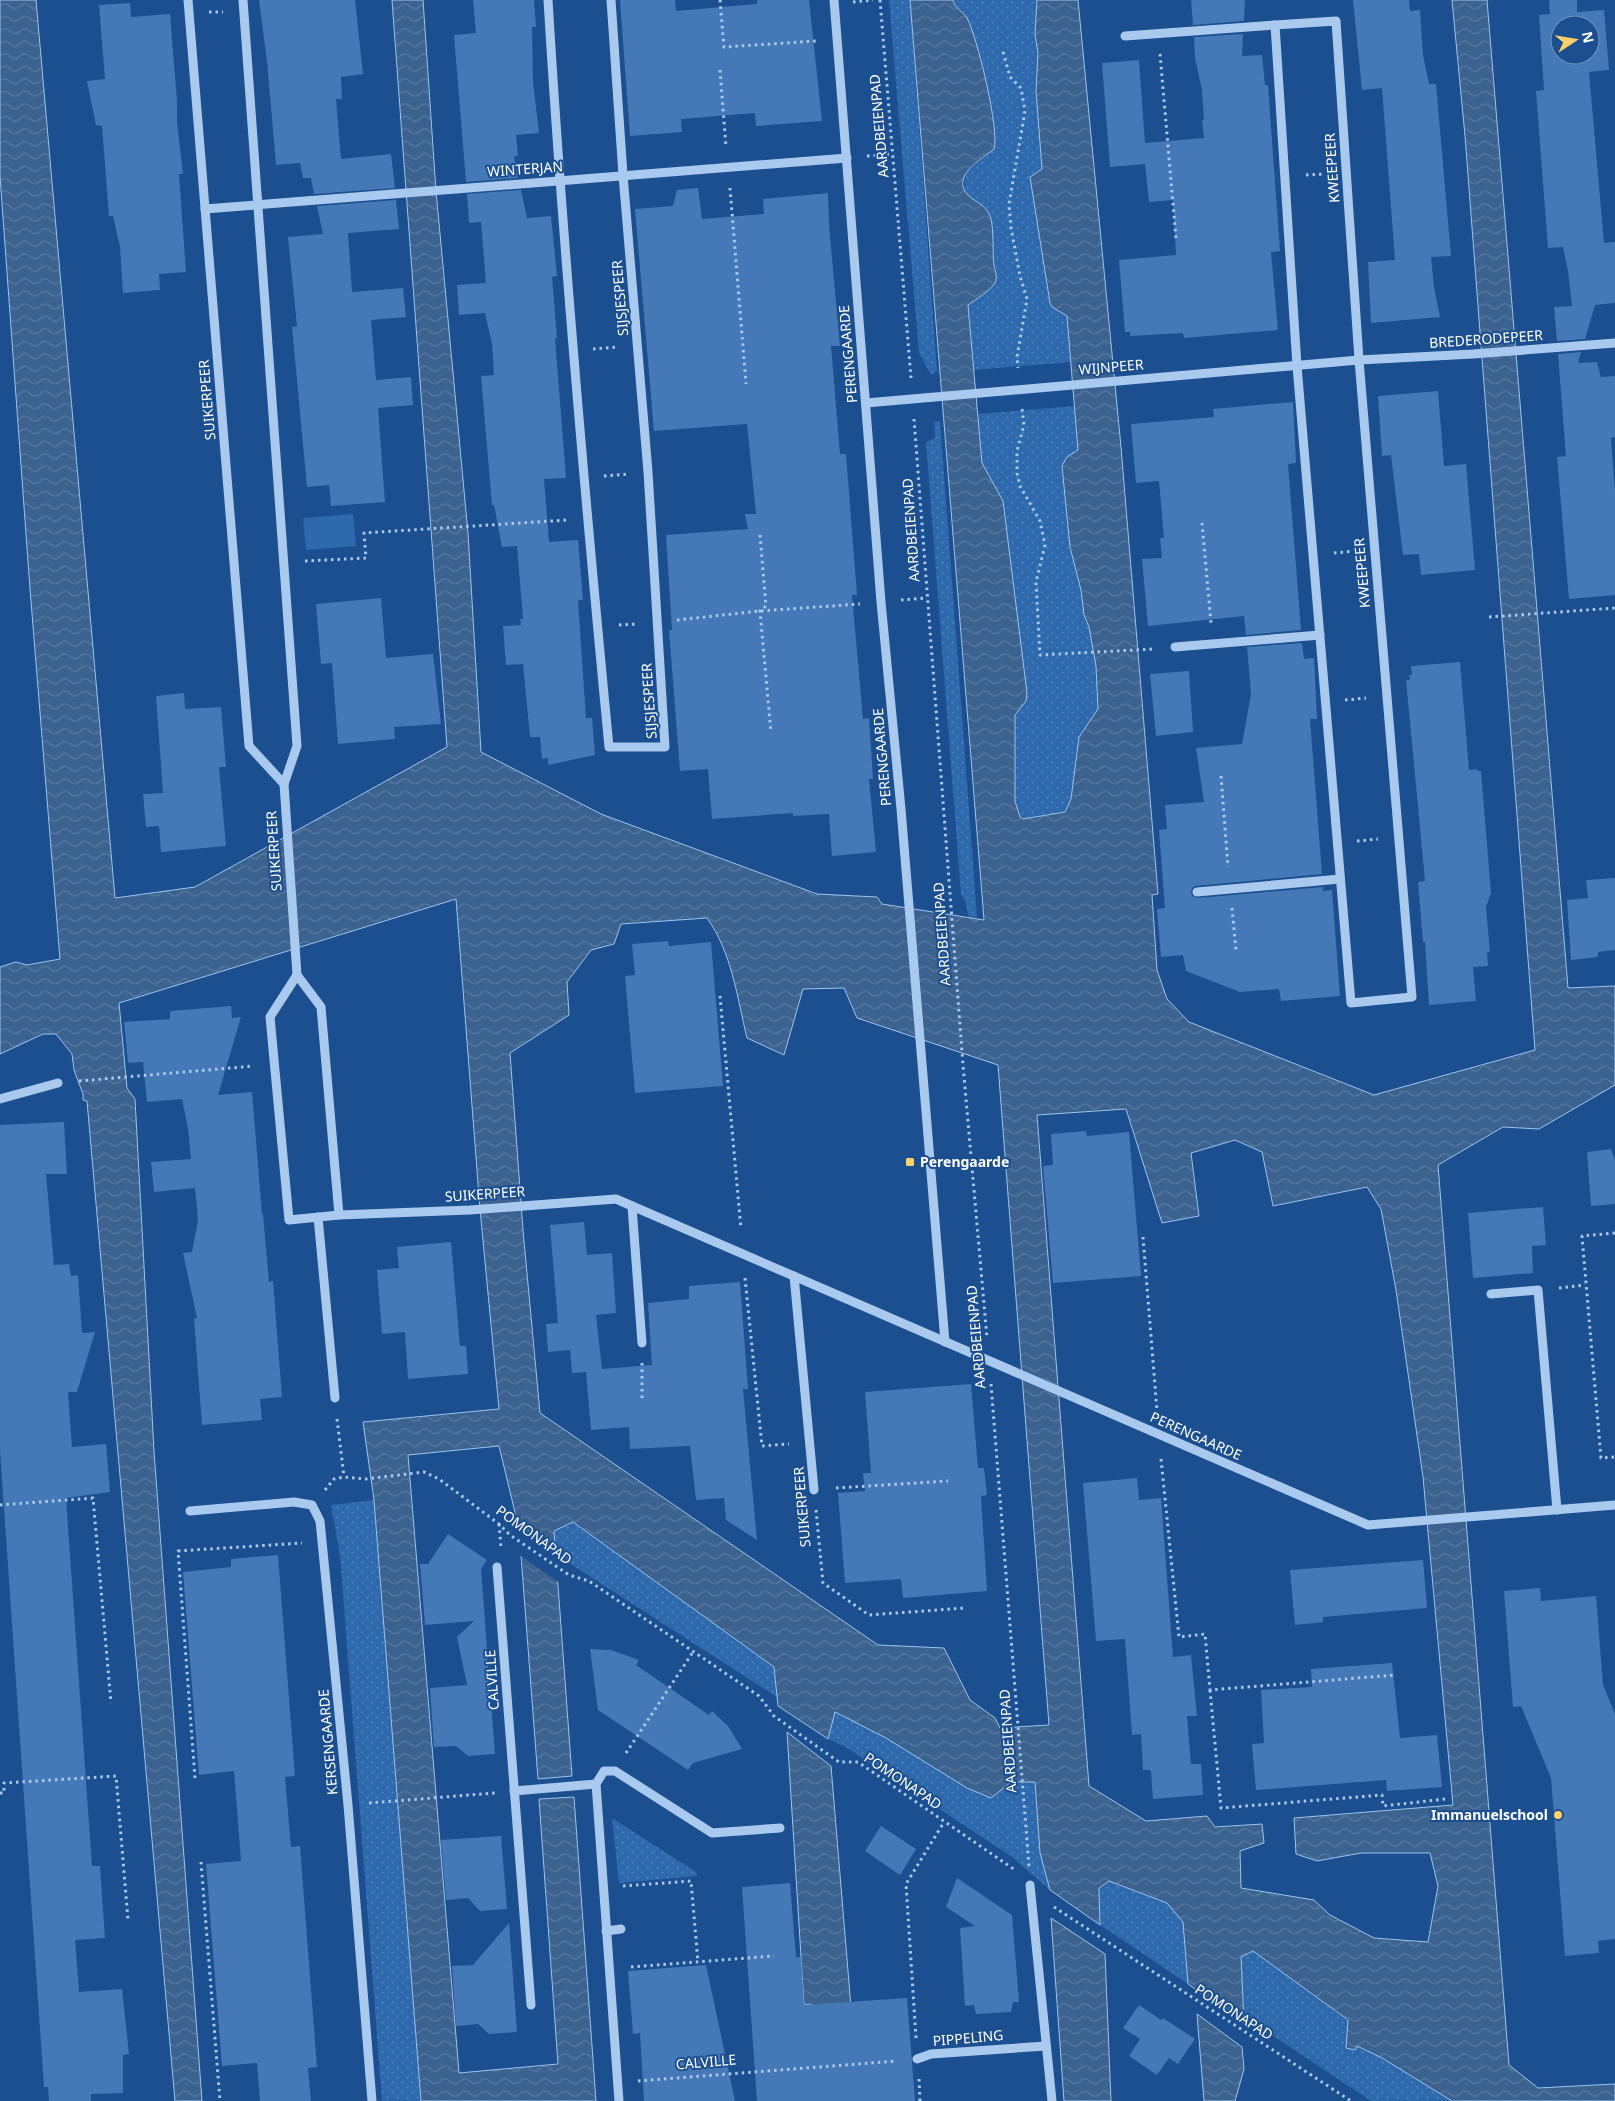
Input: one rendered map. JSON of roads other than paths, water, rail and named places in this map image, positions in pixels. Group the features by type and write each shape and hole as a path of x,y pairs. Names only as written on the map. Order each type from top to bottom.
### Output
{"street":[{"name":"SUIKERPEER","path":"188,0 249,746 284,784"},
{"name":"SUIKERPEER","path":"243,0 297,746 284,784 297,976 270,1017 289,1220 339,1215 470,1210 616,1199 945,1342"},
{"name":"SIJSJESPEER","path":"548,0 559,180 587,519 609,747 665,747 648,472 623,175 611,0"},
{"name":"PERENGAARDE","path":"834,0 881,602 901,809 945,1342 1074,1396 1368,1526 1615,1504"},
{"name":"KWEEPEER","path":"1125,36 1158,34 1275,25 1336,21 1359,360 1412,998 1350,1003 1297,366 1275,25"},
{"name":"WINTERJAN","path":"205,208 846,158"},
{"name":"BREDERODEPEER","path":"1359,360 1536,350 1615,343"},
{"name":"WIJNPEER","path":"866,403 1359,360"},
{"path":"1175,647 1320,636"},
{"path":"1197,892 1340,879"},
{"path":"297,976 320,1007 339,1215"},
{"path":"0,1100 58,1083"},
{"path":"632,1206 642,1343"},
{"path":"318,1217 335,1398"},
{"name":"SUIKERPEER","path":"794,1276 814,1490"},
{"path":"1491,1294 1538,1290 1558,1510"},
{"name":"KERSENGAARDE","path":"190,1510 294,1502 312,1506 320,1521 348,1805 372,2101"},
{"name":"CALVILLE","path":"497,1567 530,2005"},
{"path":"619,2101 596,1784 604,1771 615,1771 712,1833 780,1828"},
{"path":"514,1791 596,1784"},
{"path":"1030,1885 1052,2101"},
{"path":"606,1931 621,1929"},
{"name":"PIPPELING","path":"917,2059 931,2054 1046,2046"}],"water":[{"path":"0,0 36,0 115,898 195,887 447,747 392,0 423,0 436,191 468,533 481,752 601,814 817,894 877,897 882,904 984,920 910,0 953,0 967,18 982,63 994,123 994,149 976,163 965,175 963,188 968,195 984,207 992,222 993,259 996,281 982,295 968,305 982,463 1003,501 1027,693 1026,701 1015,715 1015,801 1020,817 1023,819 1065,812 1071,799 1079,737 1098,709 1096,666 1089,627 1084,615 1081,590 1070,547 1062,466 1067,457 1078,450 1067,316 1052,307 1050,303 1030,177 1042,169 1036,91 1038,53 1035,34 1037,0 1078,0 1121,447 1158,894 1152,895 1157,970 1167,999 1189,1022 1374,1095 1535,1050 1465,136 1452,0 1487,0 1568,988 1615,986 1615,1085 1539,1129 1503,1127 1438,1165 1509,2065 1538,2088 1615,2084 1615,2101 1452,2101 1382,2058 1357,2046 1355,2050 1346,2048 1348,2020 1253,1951 1241,1957 1244,2023 1188,1984 1183,1922 1167,1903 1109,1881 1099,1888 1100,1925 1050,1890 1040,1853 1035,1782 1011,1782 991,1798 967,1788 886,1738 835,1712 828,1739 778,1706 774,1667 573,1522 554,1531 572,1776 538,1779 519,1529 499,1446 408,1455 459,2073 558,2064 539,1799 574,1797 596,2101 421,2101 374,1500 363,1422 499,1409 480,1209 456,899 119,1003 127,1088 135,1099 154,1451 202,2101 175,2101 87,1101 83,1100 83,1094 74,1070 72,1054 56,1034 43,1034 0,1054 0,967 16,962 27,965 60,959 30,589 0,176","holes":["707,918 728,961 737,991 747,1038 784,1055 803,989 844,988 857,1018 998,1065 1049,1725 1000,1728 995,1718 970,1700 944,1648 878,1645 540,1413 523,1230 510,1053 569,1015 567,982 591,950 614,944 621,924","1126,1109 1162,1223 1199,1216 1191,1153 1235,1140 1262,1152 1273,1206 1367,1187 1381,1209 1396,1290 1423,1477 1453,1805 1294,1818 1296,1854 1317,1861 1361,1853 1430,1853 1438,1886 1428,1942 1374,1938 1330,1915 1314,1900 1241,1888 1240,1851 1264,1843 1262,1824 1215,1827 1207,1816 1146,1821 1089,1786 1037,1115"]},
{"path":"787,1732 831,1766 851,2007 813,2019 811,2004 804,2005"},
{"path":"1051,1918 1105,1954 1111,2101 1064,2101"},
{"path":"1197,2014 1242,2047 1244,2069 1235,2101 1204,2101"}],"place":[{"name":"Perengaarde","path":"910,1162"},
{"name":"Immanuelschool","path":"1558,1815"}]}
